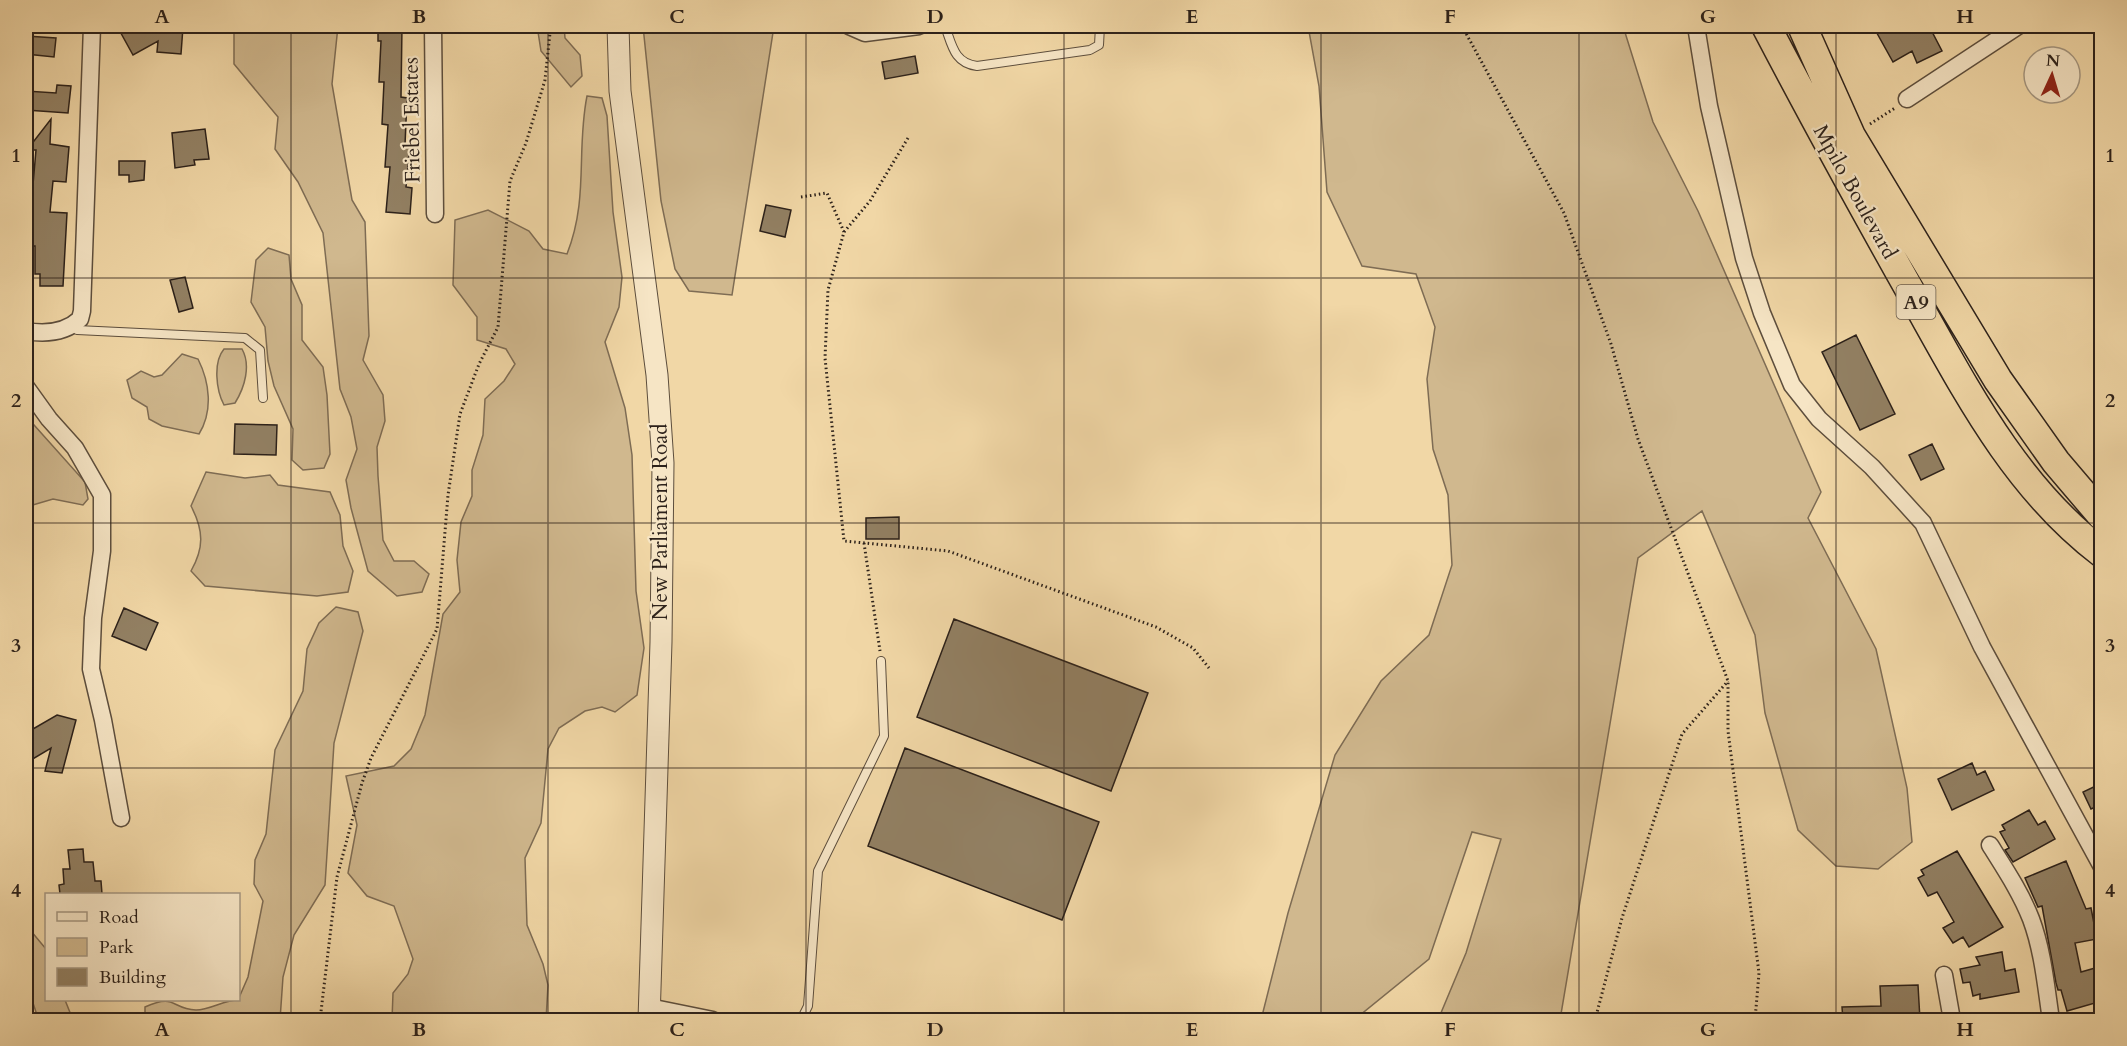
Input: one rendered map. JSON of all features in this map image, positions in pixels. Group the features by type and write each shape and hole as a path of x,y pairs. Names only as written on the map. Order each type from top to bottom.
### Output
{"highway":[{"name":"Mpilo Boulevard","path":"1766,26 1832,152 1973,403 2024,478 2085,540 2102,553"},
{"name":"Mpilo Boulevard","path":"1802,26 1851,136 1998,380 2056,462 2102,516"}],"street":[{"path":"26,331 44,333 71,325 80,319 82,311 92,26"},
{"name":"Friebel Estates","path":"433,26 435,214"},
{"name":"New Parliament Road","path":"618,26 620,91 657,375 663,464 663,571 649,1014"},
{"path":"849,26 865,33 920,26"},
{"path":"1696,26 1709,106 1744,258 1762,313 1792,385 1819,419 1872,467 1923,523 1982,646 2102,867"},
{"path":"1907,99 2014,27"},
{"path":"26,387 49,419 75,448 102,495 102,551 93,618 91,669 104,720 121,818"},
{"path":"1990,845 2032,920 2042,960 2051,1020"},
{"path":"1944,975 1952,1020"},
{"path":"649,1014 713,1020"}],"lane":[{"path":"945,26 956,58 965,65 977,66 1090,50 1098,45 1100,26"},
{"path":"71,325 77,330 245,338 260,350 263,398"},
{"path":"801,1020 808,1006 818,871 884,736 881,661"}],"path":[{"path":"320,1020 337,877 362,783 371,758 437,629 448,495 460,414 479,364 498,327 510,181 526,143 545,81 550,33 553,26"},
{"path":"1462,26 1564,213 1611,344 1638,439 1728,681 1728,731 1759,973 1755,1020"},
{"path":"1851,136 1907,99"},
{"path":"908,138 870,201 844,232 828,290 825,358 844,541 948,550 1156,627 1193,648 1209,668"},
{"path":"801,197 827,193 844,232"},
{"path":"864,543 881,661"},
{"path":"1595,1020 1622,918 1682,734 1728,681"}],"green space":[{"path":"234,26 338,26 332,84 352,200 365,222 369,336 363,360 383,395 385,421 377,447 383,540 394,561 414,561 429,574 422,592 397,596 368,571 346,480 357,449 351,417 340,389 323,233 298,182 275,149 278,117 234,64"},
{"path":"524,26 564,26 565,38 580,55 582,76 571,87 541,51 538,32"},
{"path":"643,26 774,26 732,295 689,291 675,269 661,201"},
{"path":"1308,26 1623,26 1653,122 1698,211 1821,492 1808,518 1876,649 1907,788 1912,842 1878,869 1836,866 1798,830 1765,713 1755,635 1702,511 1638,558 1560,1020 1438,1020 1466,953 1501,839 1472,832 1429,959 1354,1020 1261,1020 1288,913 1335,755 1381,681 1429,635 1452,565 1448,495 1433,449 1427,379 1435,327 1416,274 1362,266 1327,192 1319,86"},
{"path":"587,96 602,98 607,116 613,212 622,277 619,307 605,342 625,408 632,455 636,591 644,648 637,695 615,712 602,707 585,711 559,728 548,749 541,823 525,858 527,925 543,964 548,985 546,1020 392,1020 393,993 408,974 413,959 394,906 367,896 348,873 357,825 346,776 394,766 411,749 425,715 443,614 460,592 457,560 461,522 472,496 472,470 483,435 485,399 504,381 515,364 506,349 477,340 477,317 453,285 455,220 488,210 529,231 543,249 567,254 578,213 582,136"},
{"path":"268,248 289,255 291,279 302,305 302,340 323,367 330,454 324,468 303,470 292,460 293,429 274,386 268,361 265,327 251,302 256,260"},
{"path":"224,349 242,349 246,369 242,390 235,403 224,405 219,392 217,368"},
{"path":"182,354 198,359 207,387 208,406 199,434 162,426 149,419 147,407 132,398 127,380 141,371 154,377 162,375"},
{"path":"26,416 85,482 88,499 83,505 53,499 26,507"},
{"path":"206,472 245,478 270,475 278,485 330,492 340,515 343,546 353,571 348,592 317,596 205,586 191,571 198,555 201,539 191,506"},
{"path":"336,607 358,612 363,631 334,743 325,885 294,935 283,977 280,1020 145,1020 145,1007 163,1001 196,1010 240,1001 248,977 263,901 254,884 255,860 266,834 275,750 303,691 307,649 319,623"},
{"path":"26,925 45,948 45,1001 65,1001 73,1020 36,1020 37,1015 26,982"}],"building":[{"path":"117,26 187,26 183,27 181,54 157,52 158,41 133,55"},
{"path":"378,26 402,26 401,97 407,98 405,145 410,146 406,187 412,188 410,214 386,212 390,167 385,167 388,125 382,124 384,82 379,82 381,41 378,41"},
{"path":"1873,26 1929,26 1942,51 1917,63 1912,51 1893,62"},
{"path":"26,36 56,38 54,57 26,54"},
{"path":"915,56 918,73 885,79 882,62"},
{"path":"57,85 71,86 68,113 26,110 26,91 56,93"},
{"path":"51,119 50,144 69,147 66,182 53,181 50,212 67,213 63,286 40,286 40,274 35,274 35,246 26,246 26,196 32,196 36,150 27,150"},
{"path":"205,129 209,159 194,160 195,165 175,168 172,133"},
{"path":"119,161 145,161 144,180 129,182 129,175 119,175"},
{"path":"766,205 791,210 785,237 760,231"},
{"path":"185,277 193,308 179,312 170,280"},
{"path":"1856,335 1895,414 1860,430 1822,352"},
{"path":"235,424 277,425 276,455 234,454"},
{"path":"1932,444 1944,469 1921,480 1909,455"},
{"path":"899,517 899,539 866,539 866,518"},
{"path":"124,608 158,623 146,650 112,636"},
{"path":"954,619 1148,693 1111,791 917,717"},
{"path":"57,715 76,720 62,773 45,771 51,748 26,763 26,733"},
{"path":"905,748 1099,822 1062,920 868,846"},
{"path":"1972,763 1977,775 1985,771 1994,790 1952,810 1938,779"},
{"path":"2102,783 2102,804 2091,809 2083,792"},
{"path":"2029,810 2038,825 2045,821 2055,839 2013,862 2005,850 2009,848 2000,832 2005,830 2002,825"},
{"path":"83,849 84,862 93,862 95,881 101,881 102,893 60,893 59,885 64,884 63,869 70,869 68,850"},
{"path":"1957,851 2003,927 1969,947 1963,937 1953,943 1943,928 1954,922 1937,892 1928,896 1918,878 1924,875 1921,870"},
{"path":"2066,861 2086,909 2091,908 2097,939 2075,943 2081,972 2102,966 2102,1001 2067,1011 2061,990 2058,990 2056,983 2042,906 2038,907 2025,878"},
{"path":"2002,952 2005,971 2015,969 2019,992 1980,999 1980,994 1973,996 1970,982 1963,983 1960,969 1980,965 1976,957"},
{"path":"1918,985 1920,1020 1843,1020 1842,1007 1881,1006 1880,986"}]}
